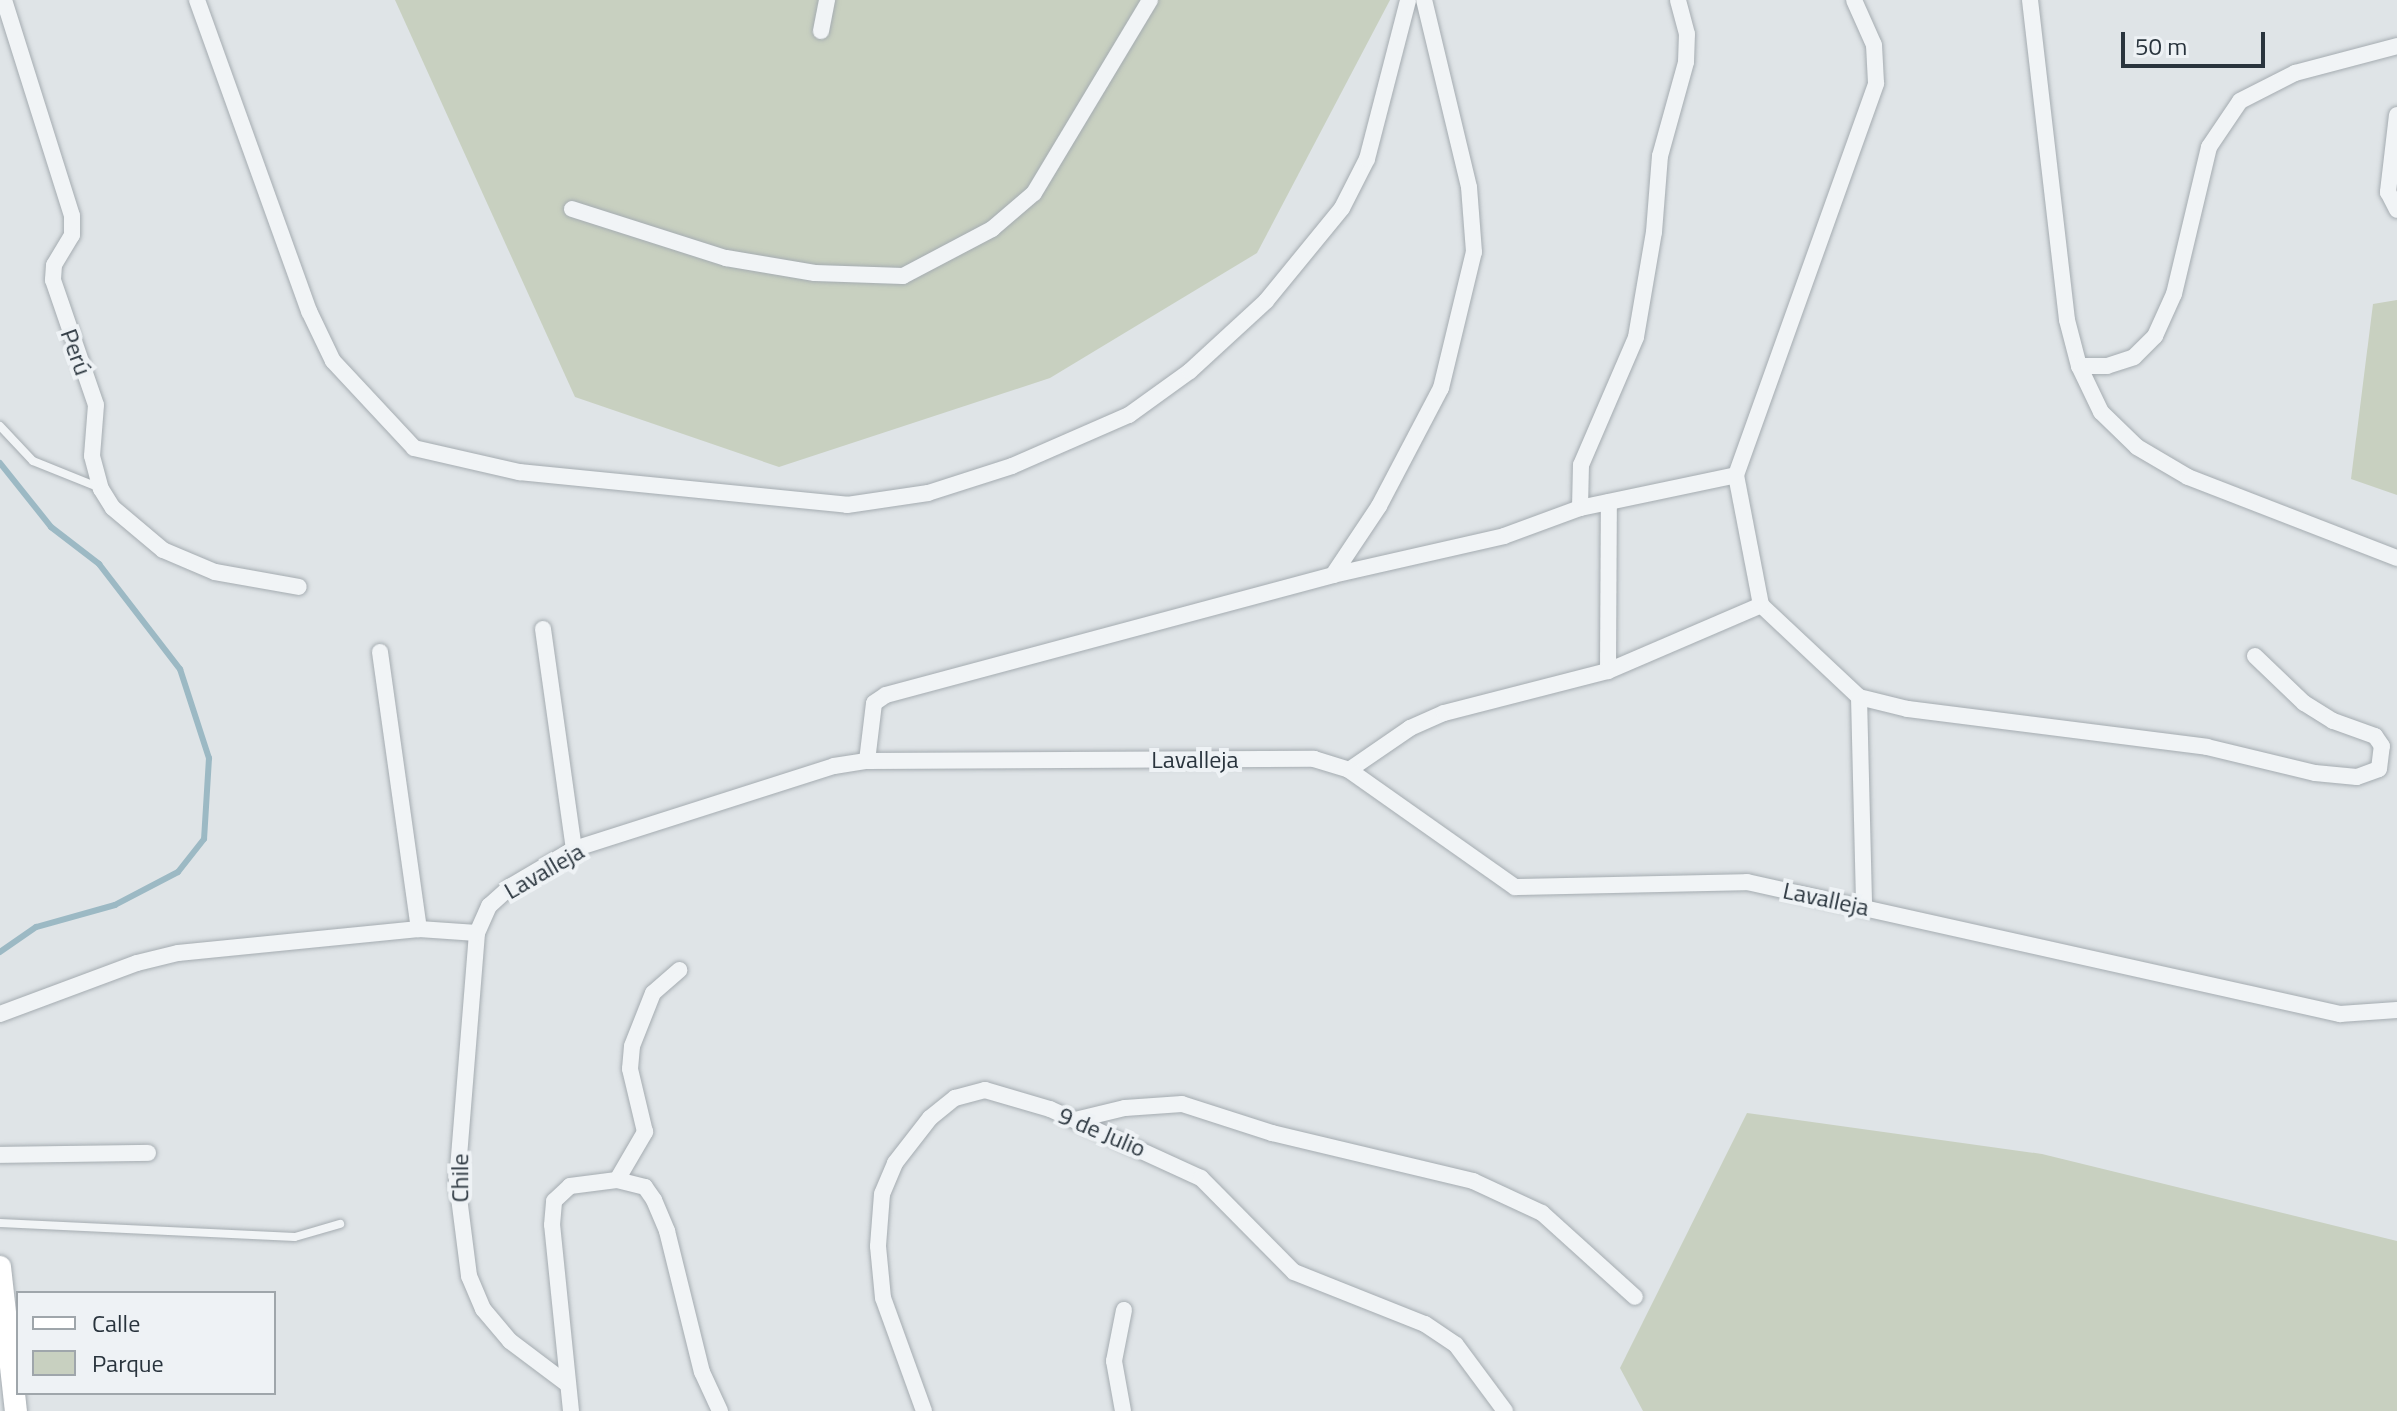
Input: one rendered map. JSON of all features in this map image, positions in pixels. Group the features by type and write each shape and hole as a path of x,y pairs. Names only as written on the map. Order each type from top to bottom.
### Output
{"main road":[{"path":"0,1267 16,1411"}],"street":[{"name":"Perú","path":"4,0 72,216 72,235 54,265 53,280 96,405 92,456 101,489 113,508 163,550 215,572 299,587"},
{"path":"197,0 273,217 333,361 414,448 519,472 847,505 928,493 1012,466 1129,415 1190,371 1266,301 1342,208 1367,159 1408,0"},
{"path":"821,31 827,0"},
{"path":"572,209 726,258 815,273 903,276 992,229 1034,193 1150,0"},
{"path":"1333,575 1379,506 1441,388 1474,252 1469,187 1424,0"},
{"path":"1580,508 1581,465 1636,337 1654,232 1660,156 1686,62 1687,34 1678,0"},
{"path":"1854,0 1874,45 1876,83 1736,475 1755,594 1761,605 1859,697 1908,709 2207,747 2315,773 2357,777 2379,769 2382,746 2375,736 2333,721 2304,703 2255,656"},
{"path":"2030,0 2067,320 2079,366 2101,412 2137,447 2188,477 2397,558"},
{"path":"2079,366 2107,366 2134,357 2155,336 2174,294 2209,147 2240,101 2295,73 2397,46"},
{"path":"2397,115 2388,192 2397,210"},
{"path":"867,761 874,703 886,695 1333,575 1504,536 1580,508 1736,475"},
{"path":"1608,671 1609,502"},
{"path":"1349,770 1410,728 1444,713 1608,671 1761,605"},
{"path":"543,629 574,849"},
{"path":"380,652 419,929"},
{"path":"1859,697 1864,906"},
{"name":"Lavalleja","path":"477,933 489,906 511,886 574,849 834,766 867,761 1314,759 1349,770 1515,887 1716,880 1864,906 2340,1014 2397,1010"},
{"path":"0,1014 137,963 178,953 419,929 477,933"},
{"name":"Chile","path":"477,933 457,1182 469,1276 483,1309 510,1341 566,1383"},
{"path":"617,1180 645,1132 630,1069 635,1033 653,993 679,970"},
{"name":"9 de Julio","path":"924,1411 895,1336 879,1274 882,1194 895,1163 930,1118 955,1098 985,1090 1075,1120 1201,1178 1294,1272 1425,1324 1456,1345 1505,1411"},
{"path":"1075,1120 1125,1108 1182,1104 1272,1133 1473,1181 1542,1213 1635,1297"},
{"path":"0,1155 148,1153"},
{"path":"571,1411 566,1383 554,1201 570,1186 617,1180 645,1187 654,1200 667,1231 702,1372 720,1411"},
{"path":"1123,1411 1114,1361 1124,1310"}],"lane":[{"path":"0,426 33,461 101,489"},
{"path":"0,1223 295,1237 340,1224"}],"green space":[{"path":"395,0 1390,0 1257,253 1050,378 779,467 575,397"},
{"path":"2397,300 2397,495 2351,479 2373,304"},
{"path":"1747,1113 2042,1154 2397,1241 2397,1411 1643,1411 1620,1368"}],"waterway":[{"path":"0,463 51,527 99,564 180,669 209,758 204,839 178,872 115,905 36,927 0,952"}]}
